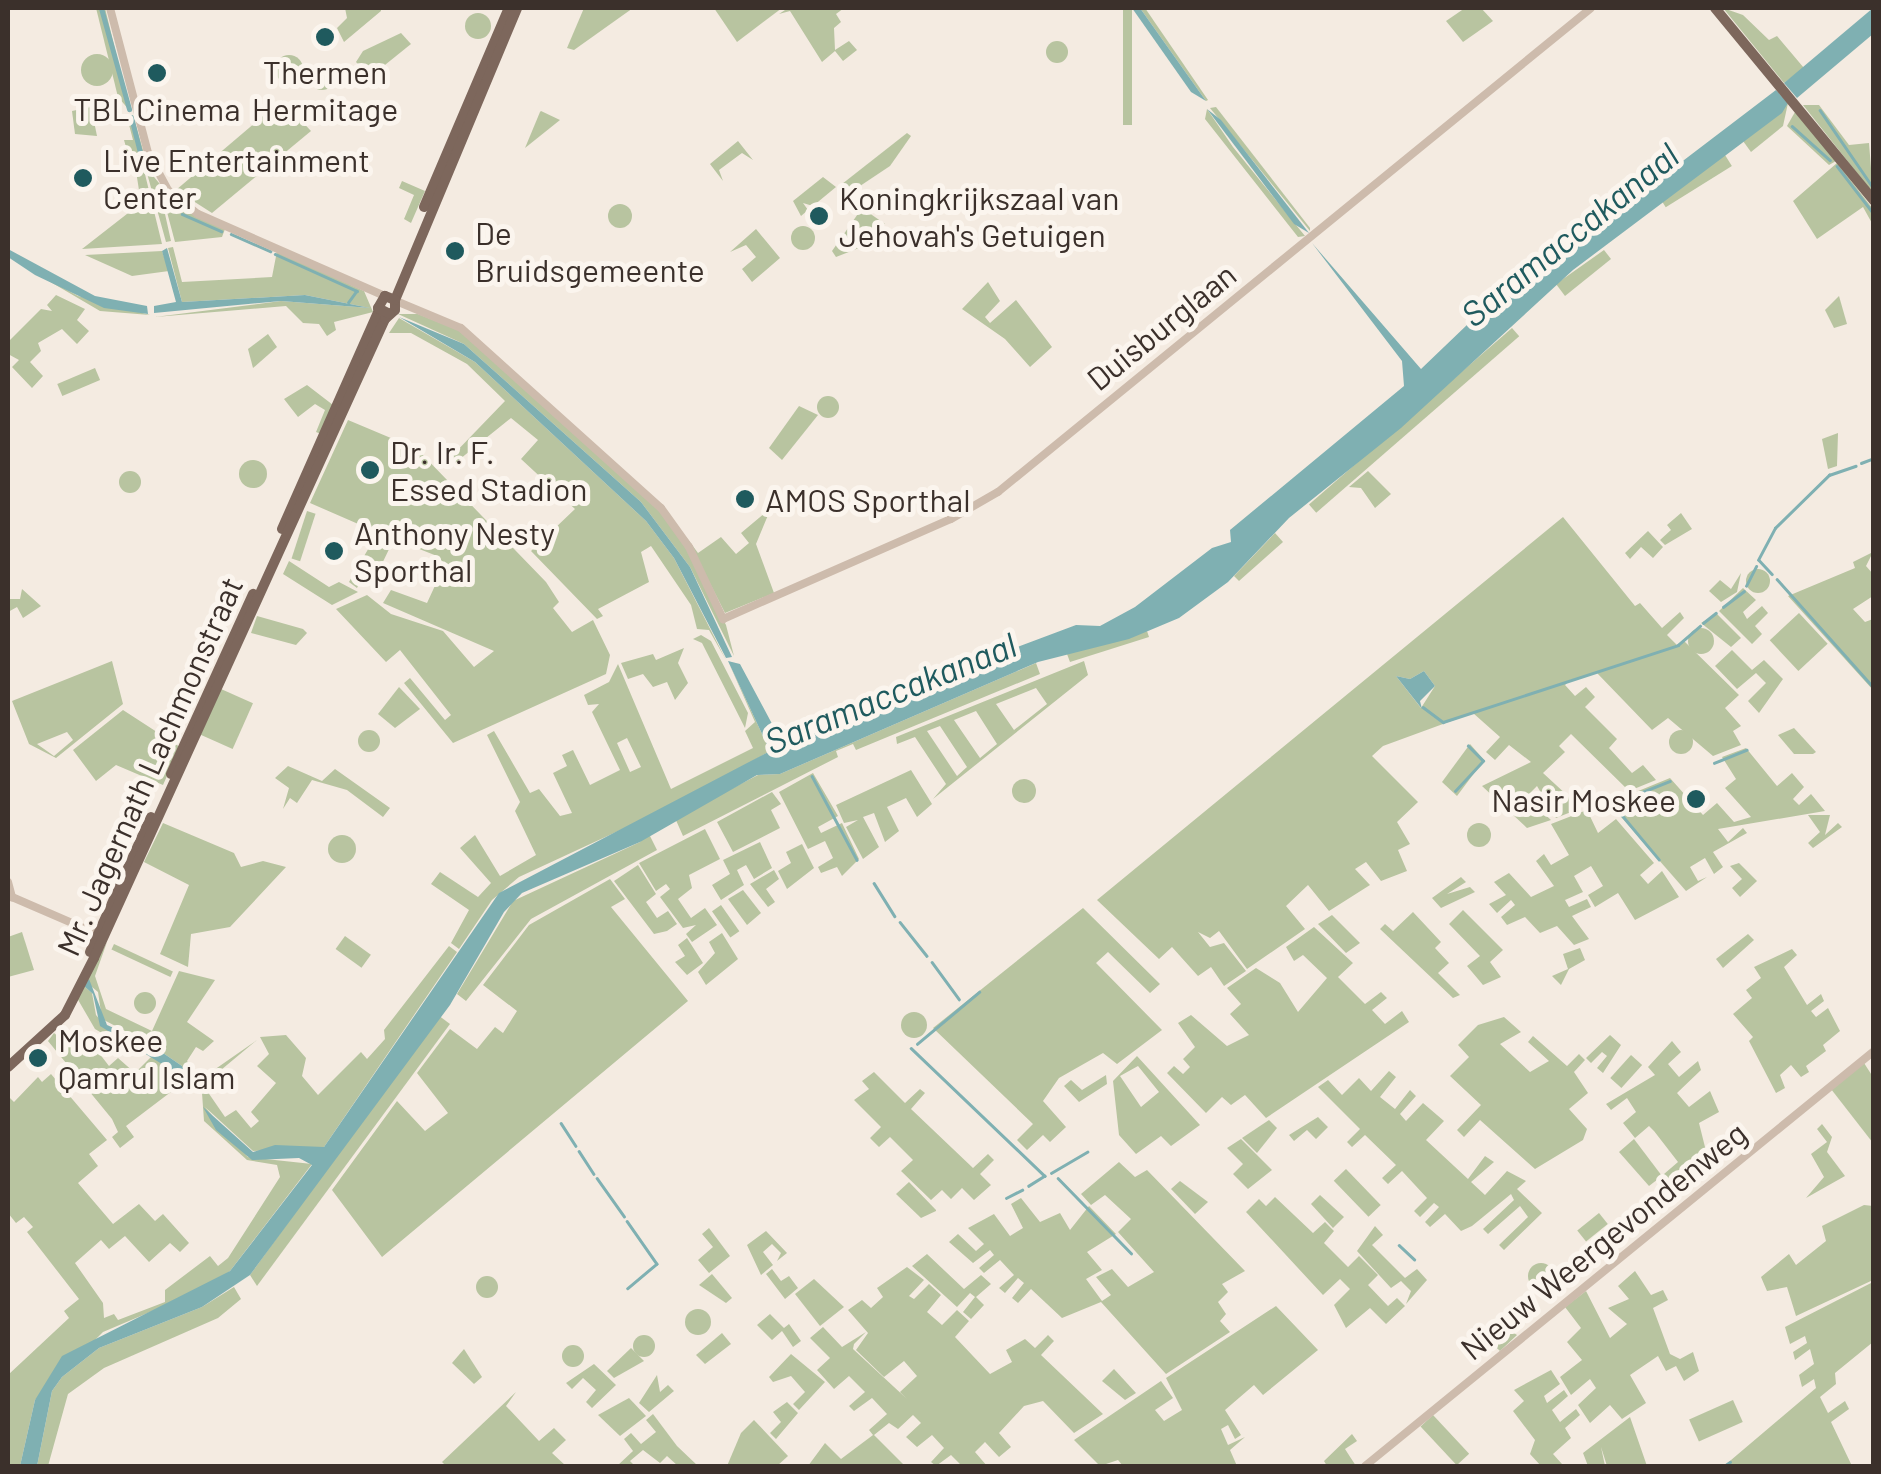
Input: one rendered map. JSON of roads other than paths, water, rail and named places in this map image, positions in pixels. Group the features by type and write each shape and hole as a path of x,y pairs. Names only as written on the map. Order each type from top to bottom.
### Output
{"main road":[{"name":"Mr. Jagernath Lachmonstraat","path":"478,91 509,8"},
{"name":"Mr. Jagernath Lachmonstraat","path":"8,1067 55,1027 75,996 388,305 468,113 517,8"},
{"path":"1717,8 1874,201"}],"street":[{"path":"110,8 148,153 168,190 198,214 364,289 388,305"},
{"name":"Duisburglaan","path":"388,305 408,308 461,328 661,508 688,546 724,618 951,519 998,492 1590,8"},
{"path":"8,882 12,898 100,935"},
{"name":"Nieuw Weergevondenweg","path":"1365,1466 1874,1051"}],"water":[{"path":"1132,8 1140,8 1206,101 1191,92"},
{"path":"1873,8 1873,34 1797,98 1784,83"},
{"path":"1776,90 1788,103 1782,113 1573,270 1401,428 1289,518 1228,582 1179,618 1129,639 1038,662 780,774 757,775 640,842 522,893 504,912 450,1005 250,1275 202,1307 99,1348 62,1377 52,1391 37,1466 20,1466 35,1400 62,1356 230,1271 312,1165 299,1158 252,1160 216,1130 203,1107 253,1152 275,1145 324,1147 499,893 770,751 728,661 740,664 778,735 790,743 930,680 1076,625 1100,626 1135,607 1212,548 1231,542 1230,530 1404,386 1402,361 1312,243 1421,369 1516,278 1579,240"},
{"path":"1207,109 1221,120 1309,233 1294,224"},
{"path":"167,248 182,302 305,295 370,308 281,301 154,313 154,306 176,302 162,251"},
{"path":"8,249 95,296 147,306 148,314 104,308 35,275 8,257"},
{"path":"399,317 464,344 641,502 690,567 732,657 726,658 674,558 646,521 475,362"},
{"path":"1424,671 1435,686 1420,701 1422,709 1396,676 1410,679"},
{"path":"89,979 107,1025 150,1044 182,1066 188,1080 100,1026 93,994 84,986"}],"waterway":[{"path":"101,8 129,109"},
{"path":"1820,110 1874,189"},
{"path":"131,117 142,160"},
{"path":"1792,126 1830,160"},
{"path":"1837,166 1874,214"},
{"path":"182,214 221,231"},
{"path":"231,234 270,251"},
{"path":"275,254 357,291 349,302"},
{"path":"1861,463 1874,458"},
{"path":"1758,560 1775,528 1829,475 1855,466"},
{"path":"1759,560 1772,574"},
{"path":"1746,586 1756,566"},
{"path":"1777,579 1874,688"},
{"path":"1723,607 1744,591"},
{"path":"1703,623 1716,613"},
{"path":"1423,707 1443,722 1678,645 1700,626"},
{"path":"1455,791 1483,761 1468,746"},
{"path":"1714,763 1747,750"},
{"path":"812,776 857,860"},
{"path":"1659,860 1612,804 1670,781"},
{"path":"874,883 895,916"},
{"path":"900,922 927,956"},
{"path":"932,962 959,999"},
{"path":"917,1044 979,992"},
{"path":"911,1048 1045,1176 1029,1186"},
{"path":"561,1123 576,1146"},
{"path":"579,1151 594,1174"},
{"path":"1051,1173 1087,1152"},
{"path":"597,1178 624,1216"},
{"path":"1058,1178 1131,1253"},
{"path":"1006,1198 1022,1190"},
{"path":"627,1221 657,1264 628,1288"},
{"path":"1399,1245 1414,1259"},
{"path":"1724,1466 1730,1462"}],"place":[{"name":"Thermen Hermitage","path":"325,37"},
{"name":"TBL Cinema","path":"157,73"},
{"name":"Live Entertainment Center","path":"83,178"},
{"name":"Koningkrijkszaal van Jehovah's Getuigen","path":"819,216"},
{"name":"De Bruidsgemeente","path":"455,251"},
{"name":"Dr. Ir. F. Essed Stadion","path":"370,470"},
{"name":"AMOS Sporthal","path":"745,499"},
{"name":"Anthony Nesty Sporthal","path":"334,551"},
{"name":"Nasir Moskee","path":"1696,799"},
{"name":"Moskee Qamrul Islam","path":"38,1058"}],"water label":[{"name":"Saramaccakanaal","path":"1569,234"},
{"name":"Saramaccakanaal","path":"890,692"}]}
